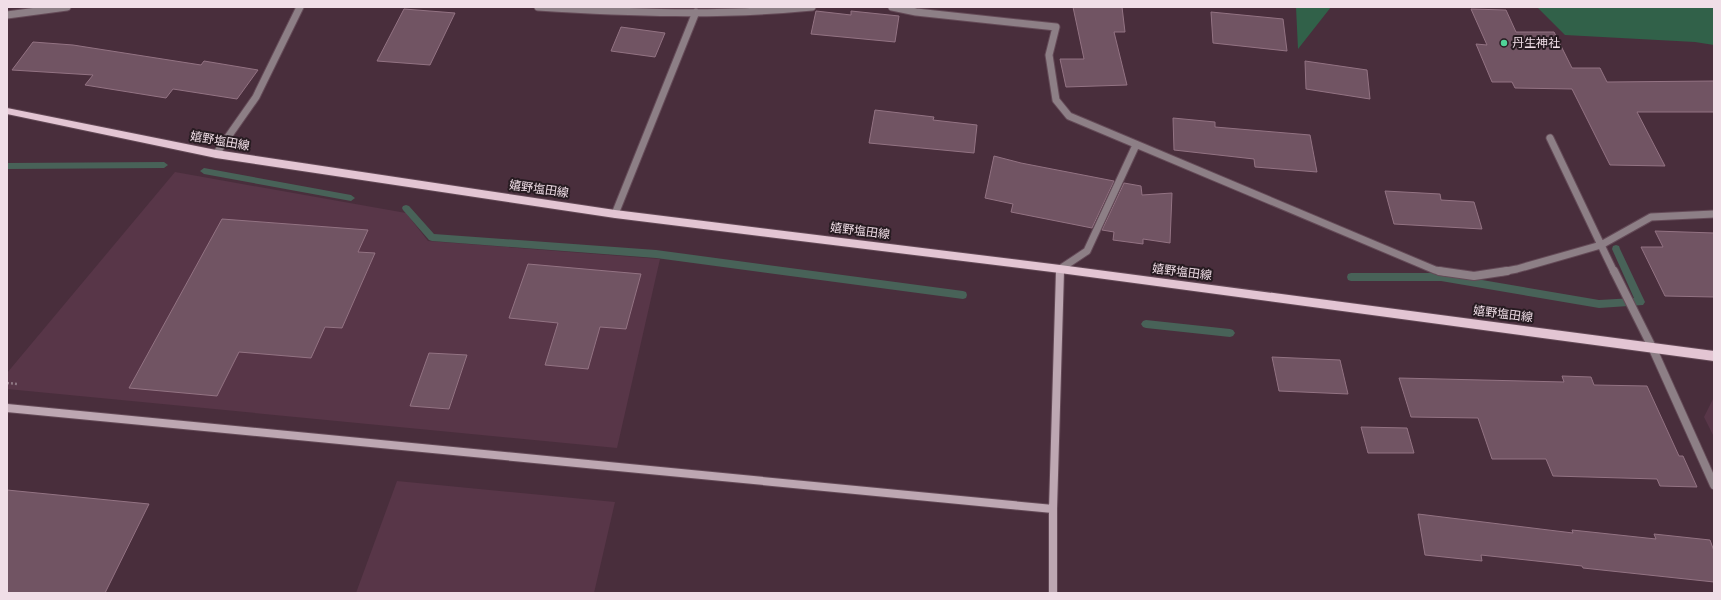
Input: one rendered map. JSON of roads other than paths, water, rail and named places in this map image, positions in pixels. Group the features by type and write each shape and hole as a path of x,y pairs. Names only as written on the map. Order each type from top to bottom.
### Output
{"main road":[{"name":"嬉野塩田線","path":"7,111 216,154 615,214 1060,269 1714,356"}],"street":[{"path":"7,15 67,7"},
{"path":"216,154 256,97 300,7"},
{"path":"538,7 599,12 696,12 812,7"},
{"path":"892,7 916,12 1056,27 1049,55 1056,100 1069,116 1435,270 1474,276 1510,270 1601,245 1651,217 1686,214 1714,214"},
{"path":"615,214 696,12"},
{"path":"1550,138 1652,347 1714,484"},
{"path":"1053,593 1053,509 1060,269 1087,252 1136,145"},
{"path":"7,408 1053,509"}],"waterway":[{"path":"7,166 164,165"},
{"path":"204,171 351,198"},
{"path":"406,208 432,237 656,254 963,295"},
{"path":"1351,277 1441,277 1599,304 1640,302 1616,249"},
{"path":"1146,324 1230,333"}],"place":[{"name":"丹生神社","path":"1504,43"}]}
